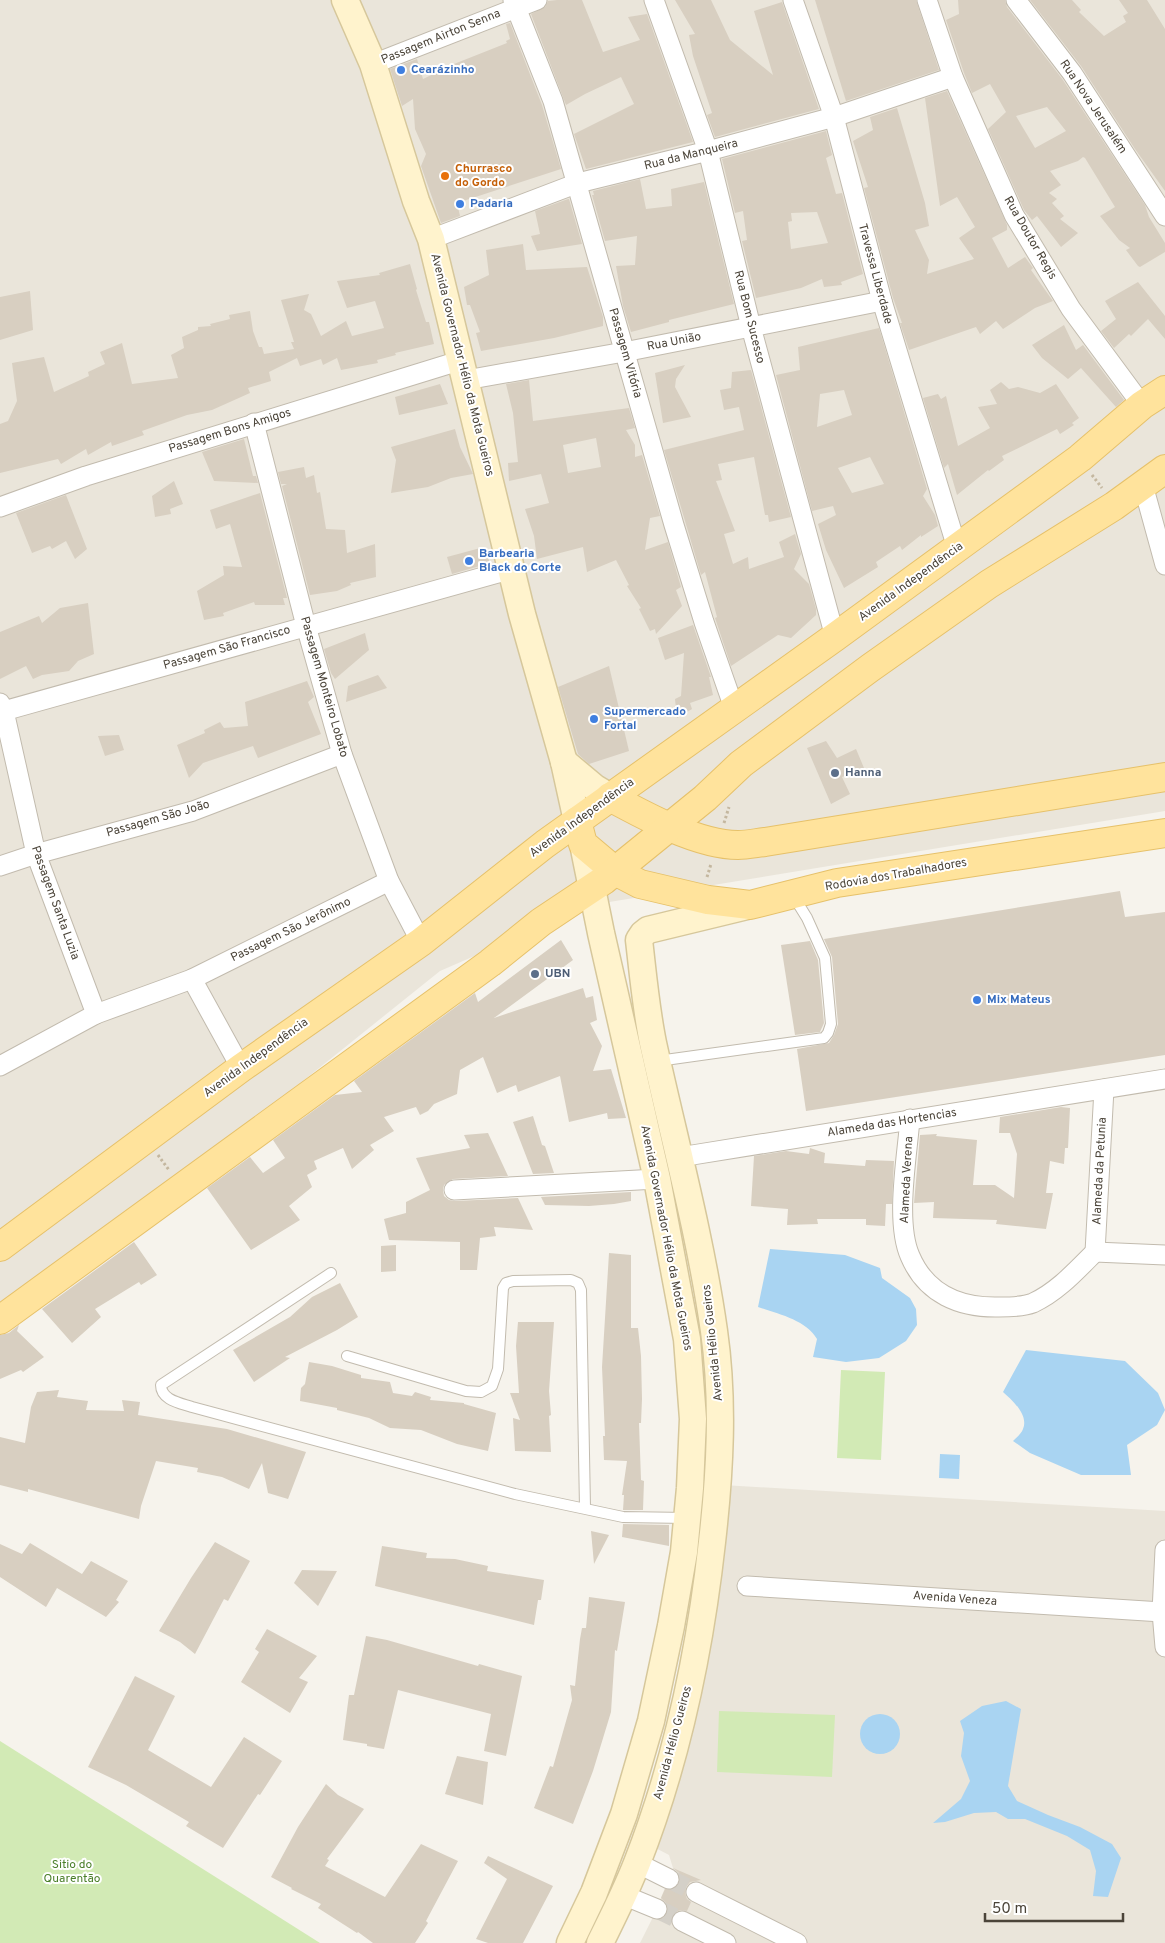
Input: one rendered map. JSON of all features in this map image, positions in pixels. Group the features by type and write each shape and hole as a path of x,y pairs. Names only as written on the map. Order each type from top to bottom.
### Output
{"main road":[{"name":"Avenida Governador Hélio da Mota Gueiros","path":"345,0 373,64 416,201 431,239 512,569 564,762"},
{"name":"Avenida Independência","path":"0,1247 241,1068 421,942 545,844 580,833 610,797 835,637 1080,458 1142,405 1165,390"},
{"path":"0,1320 490,963 541,922 593,888 706,798 741,764 870,668 989,584 1114,506 1165,469"},
{"path":"564,762 582,778 610,797 670,827 708,840 737,845 1165,777"},
{"path":"564,762 580,833"},
{"name":"Rodovia dos Trabalhadores","path":"580,833 615,871 640,884 671,893 750,905 837,883 1165,832"},
{"name":"Avenida Governador Hélio da Mota Gueiros","path":"570,1943 594,1893 624,1814 651,1721 684,1552 693,1419 686,1339 657,1179 600,933 593,888 580,833"},
{"name":"Avenida Hélio Gueiros","path":"600,1943 637,1862 652,1820 676,1739 708,1583 720,1450 720,1389 715,1334 705,1271 658,1062 645,989 639,940 648,930 750,905"}],"street":[{"name":"Passagem Airton Senna","path":"373,64 514,4 537,0"},
{"name":"Rua Bom Sucesso","path":"654,0 708,151 751,327 835,637"},
{"name":"Travessa Liberdade","path":"793,0 834,117 882,301 957,548"},
{"name":"Rua Doutor Regis","path":"927,0 953,77 1014,215 1072,309 1142,405"},
{"name":"Rua Nova Jerusalém","path":"1016,0 1072,73 1165,216"},
{"name":"Passagem Vitória","path":"514,4 553,101 680,543 734,708"},
{"name":"Rua da Manqueira","path":"431,239 578,183 834,117 953,77"},
{"name":"Rua União","path":"464,370 624,352 882,301"},
{"name":"Passagem Bons Amigos","path":"0,507 86,476 254,423 464,370"},
{"name":"Passagem Monteiro Lobato","path":"254,423 306,626 342,754 389,881 421,942"},
{"path":"1143,485 1165,565"},
{"name":"Passagem São Francisco","path":"1,709 512,569"},
{"name":"Passagem Santa Luzia","path":"1,709 36,854 96,1014"},
{"name":"Passagem São João","path":"0,866 36,854 193,811 342,754"},
{"name":"Passagem São Jerônimo","path":"0,1066 96,1014 192,979 389,881"},
{"path":"192,979 241,1068"},
{"name":"Alameda das Hortencias","path":"680,1157 1165,1079"},
{"name":"Alameda da Petunia","path":"1095,1252 1104,1089"},
{"name":"Alameda Verena","path":"910,1119 903,1204 904,1234 910,1256 921,1274 938,1292 956,1302 982,1307 1010,1307 1032,1303 1053,1291 1095,1252"},
{"path":"454,1190 657,1179"},
{"path":"1095,1252 1165,1255"},
{"path":"1165,1550 1162,1612 1165,1646"},
{"name":"Avenida Veneza","path":"747,1586 1162,1612"},
{"path":"637,1862 669,1879"},
{"path":"696,1892 762,1934 797,1943"},
{"path":"623,1895 657,1909"},
{"path":"682,1921 726,1943"}],"lane":[{"path":"658,1062 824,1038 832,1024 825,958 807,918 793,895"},
{"path":"331,1273 161,1385 161,1390 166,1397 192,1407 516,1494 623,1517 687,1518"},
{"path":"347,1356 466,1391 481,1392 492,1386 498,1369 503,1288 506,1283 513,1281 571,1280 578,1283 581,1290 585,1508"}],"path":[{"path":"1087,468 1104,491"},
{"path":"146,1138 182,1188"}],"shaded area":[{"path":"0,0 1165,0 1165,811 591,905 440,971 0,1324"},
{"path":"723,1485 1165,1511 1165,1943 640,1943 654,1915 673,1868 669,1855 646,1843"}],"green space":[{"path":"841,1370 885,1372 881,1460 837,1458"},
{"path":"719,1711 835,1715 832,1777 717,1772"},
{"name":"Sitio do Quarentão","path":"0,1741 320,1943 0,1943"}],"water":[{"path":"770,1249 845,1255 880,1268 882,1278 910,1298 916,1309 917,1325 906,1341 879,1358 846,1362 813,1357 817,1339 812,1332 791,1318 758,1307"},
{"path":"1026,1350 1125,1361 1158,1393 1165,1410 1157,1425 1127,1445 1131,1475 1081,1475 1030,1453 1013,1441 1022,1431 1024,1418 1019,1408 1003,1392"},
{"path":"940,1454 960,1455 959,1479 939,1478"},
{"path":"1006,1701 1021,1709 1008,1786 1017,1801 1080,1827 1112,1844 1121,1858 1108,1897 1093,1896 1096,1871 1090,1850 1067,1836 1025,1819 1008,1819 996,1812 974,1813 945,1822 933,1823 961,1799 970,1781 961,1756 964,1733 960,1721 982,1706"},
{"path":"880,1714 894,1720 900,1734 894,1748 880,1754 866,1748 860,1734 866,1720"}],"building":[{"path":"582,0 603,52 640,40 628,17 647,14 693,142 586,169 574,134 634,104 621,77 566,105 531,14 545,7 548,1"},
{"path":"675,0 711,0 730,40 773,75 754,11 782,2 819,109 715,137 707,115 712,113 693,56 689,35 695,34"},
{"path":"815,0 916,0 939,70 846,101"},
{"path":"958,0 1005,0 1007,7 1063,80 1145,205 1149,217 1165,243 1165,252 1140,267 1138,266 1126,250 1130,248 1119,240 1100,216 1115,207 1083,157 1078,161 1050,171 1061,185 1049,193 1057,199 1052,203 1064,216 1060,219 1078,233 1061,247 1037,216 1032,220 1024,210 988,129 1006,112 990,84 972,93 964,73 946,20 959,14","holes":["1047,107 1066,131 1035,148 1016,116"]},
{"path":"1030,0 1072,0 1081,10 1079,12 1104,36 1126,22 1123,16 1128,13 1119,0 1147,0 1165,29 1165,191 1081,66"},
{"path":"510,23 542,105 561,169 457,203 460,216 441,223 421,166 426,154 415,129 413,99 402,106 390,69 417,59 423,79 454,64 507,43 506,41 510,39 506,24"},
{"path":"947,91 1007,225 1007,230 992,238 1008,268 1025,257 1033,268 1031,270 1053,301 1035,308 1003,329 996,321 980,334 976,327 909,350 864,188 868,187 853,141 873,130 870,117 897,108 925,203 929,226 915,230 929,260 927,274 974,259 959,238 975,227 957,197 940,206 925,98"},
{"path":"826,131 832,155 826,158 836,194 842,193 863,274 841,282 842,285 824,287 822,279 801,288 756,298 742,241 747,240 743,211 735,213 722,159","holes":["817,212 828,243 791,249 788,222 792,221 791,213"]},
{"path":"640,179 646,209 672,206 671,189 704,182 734,304 669,320 669,322 631,332 623,306 616,266 635,265 637,236 605,241 592,195 594,195 593,191"},
{"path":"569,199 582,244 537,251 531,236 540,234 535,211"},
{"path":"523,244 526,270 587,267 603,317 603,326 554,338 481,351 476,333 480,332 470,305 467,305 464,287 489,275 486,250"},
{"path":"410,264 416,290 426,322 429,322 434,344 395,353 396,355 377,360 378,363 341,370 337,358 323,365 321,359 300,366 297,358 269,372 271,381 248,388 250,393 212,410 187,415 142,431 144,435 112,446 111,442 88,455 86,449 61,464 58,459 0,473 0,424 8,421 17,401 12,363 44,357 54,392 89,376 88,372 105,364 100,352 122,343 132,384 178,378 171,355 184,348 182,337 198,330 198,327 211,326 210,324 230,319 229,315 250,311 253,331 264,354 294,349 291,342 294,342 281,300 309,294 304,310 311,314 321,336 346,321 352,336 384,328 375,301 347,308 337,281 380,275 379,273"},
{"path":"1138,282 1165,316 1165,339 1148,319 1131,336 1129,334 1114,348 1101,331 1116,319 1105,301"},
{"path":"30,291 33,330 0,340 0,297"},
{"path":"1064,325 1076,350 1083,345 1124,400 1116,407 1081,368 1068,379 1042,358 1032,345"},
{"path":"879,328 927,489 923,496 935,515 938,526 921,537 921,535 902,550 900,546 876,562 878,567 844,588 826,550 818,524 836,515 833,506 812,511 776,375 800,370 798,347","holes":["844,390 852,415 817,427 820,394","870,457 884,484 852,493 838,468"]},
{"path":"685,365 676,379 675,387 691,417 663,423 655,373"},
{"path":"751,370 791,517 769,522 768,515 765,515 754,457 718,464 722,480 716,481 735,531 724,534 733,564 748,557 749,569 784,557 779,542 795,534 801,554 794,569 809,584 816,615 791,638 778,635 731,666 715,618 717,617 705,572 701,575 664,450 744,430 739,407 724,410 720,390 731,388 732,372"},
{"path":"529,380 533,421 629,408 635,428 626,430 635,445 635,457 642,455 660,516 650,518 645,550 668,542 681,587 676,590 682,606 656,634 655,629 650,631 639,609 641,608 627,586 629,585 616,560 587,572 583,547 537,559 534,536 525,509 549,503 541,474 509,481 508,463 518,462 513,413 506,384","holes":["596,438 601,467 568,473 563,445"]},
{"path":"1001,382 1009,389 1018,387 1040,393 1056,384 1079,418 1072,423 1074,425 1060,434 1057,429 1002,456 1004,460 988,470 957,495 948,464 944,468 923,398 938,394 941,399 946,396 958,446 990,428 978,407 997,404 990,390"},
{"path":"440,384 448,404 399,415 395,397"},
{"path":"455,429 460,447 473,474 451,478 428,487 391,493 396,460 391,447"},
{"path":"244,439 253,476 256,476 258,483 214,481 202,452"},
{"path":"304,467 306,478 314,475 317,493 320,492 326,529 345,530 347,553 375,544 376,577 350,583 351,585 337,591 310,595 282,486 287,484 281,484 278,472"},
{"path":"174,481 183,504 170,509 171,514 155,517 152,496"},
{"path":"260,493 287,598 283,598 285,605 255,605 254,602 223,613 224,616 204,620 197,591 224,575 223,566 242,567 230,524 216,529 210,510"},
{"path":"66,495 87,549 75,559 66,541 52,549 50,546 32,553 16,513"},
{"name":"Barbearia Black do Corte","path":"484,547 490,563 452,574 447,557"},
{"path":"88,603 94,654 78,661 69,671 42,675 33,679 26,666 0,679 0,632 39,616 42,623 60,608"},
{"path":"693,625 711,677 709,677 713,695 690,703 692,709 677,718 675,699 681,696 684,653 665,660 658,638"},
{"path":"365,633 369,650 335,679 331,673 324,649"},
{"name":"Supermercado Fortal","path":"609,666 629,751 589,764 578,754 558,687"},
{"path":"378,675 387,688 346,702 348,686"},
{"path":"307,681 314,697 308,702 321,734 258,758 253,746 203,763 189,778 177,745 205,733 204,730 220,722 224,728 248,726 245,702"},
{"path":"119,735 124,750 105,756 98,736"},
{"name":"Hanna","path":"826,741 837,758 856,749 864,768 842,777 850,794 831,804 807,748"},
{"name":"Mix Mateus","path":"1120,891 1125,917 1165,912 1165,1055 806,1111 797,1049 829,1043 838,1024 832,957 824,939"},
{"path":"561,940 573,960 494,1018 583,988 586,998 593,996 597,1020 590,1023 602,1046 593,1071 611,1069 626,1118 608,1119 607,1113 569,1122 560,1076 518,1092 516,1085 497,1093 483,1057 460,1070 457,1094 434,1104 428,1111 420,1115 416,1107 384,1117 394,1131 370,1145 374,1150 352,1169 343,1148 314,1161 317,1169 307,1175 312,1187 289,1206 300,1220 251,1250 207,1188 250,1157 263,1173 285,1158 273,1140 335,1095 362,1092 354,1081 475,993 478,1002"},
{"path":"810,941 818,960 824,1023 820,1032 795,1035 781,945"},
{"path":"1061,1107 1070,1108 1068,1148 1065,1148 1064,1164 1050,1161 1046,1193 1053,1193 1046,1229 996,1224 997,1220 933,1218 934,1202 914,1203 920,1135 937,1134 936,1136 977,1140 973,1185 995,1185 1014,1198 1017,1154 1010,1133 999,1133 1000,1117"},
{"path":"533,1116 542,1145 545,1146 554,1173 533,1174 513,1122"},
{"path":"488,1133 508,1176 453,1179 444,1185 444,1196 449,1200 455,1201 518,1198 533,1230 494,1227 496,1236 480,1238 477,1270 460,1270 460,1242 389,1240 384,1219 406,1213 406,1202 430,1190 416,1158 470,1148 464,1135"},
{"path":"810,1148 825,1153 824,1163 865,1166 866,1160 894,1161 892,1204 886,1204 885,1226 866,1225 866,1219 817,1219 818,1224 787,1225 788,1209 751,1206 754,1156 786,1151 809,1154"},
{"path":"631,1192 631,1201 589,1206 545,1205 541,1197"},
{"path":"134,1242 157,1275 141,1285 139,1282 95,1309 101,1317 72,1343 42,1309"},
{"path":"396,1245 396,1271 381,1272 381,1246"},
{"path":"609,1253 631,1255 631,1328 638,1328 641,1356 642,1399 641,1423 639,1423 641,1480 644,1481 643,1510 623,1510 624,1495 622,1495 627,1461 604,1460 603,1436 605,1436 602,1367"},
{"path":"340,1283 358,1317 285,1357 290,1358 254,1382 233,1350 290,1317 312,1297"},
{"path":"518,1322 554,1322 549,1391 551,1452 515,1451 513,1418 520,1420 510,1393 519,1393 516,1346"},
{"path":"19,1325 17,1331 44,1357 23,1372 21,1370 0,1379 0,1335 9,1333"},
{"path":"309,1362 332,1366 361,1375 361,1378 390,1382 393,1393 412,1396 415,1392 431,1397 430,1400 464,1403 496,1413 488,1451 457,1444 421,1430 390,1428 369,1418 337,1410 337,1408 300,1401 301,1388 305,1384"},
{"path":"59,1390 57,1397 88,1401 86,1410 124,1411 122,1400 140,1402 138,1415 227,1429 306,1452 288,1499 268,1493 262,1463 249,1489 222,1477 197,1472 198,1468 156,1461 141,1506 139,1519 28,1489 28,1492 0,1485 0,1437 25,1443 31,1407 37,1392"},
{"path":"623,1524 669,1525 669,1546 622,1537"},
{"path":"591,1531 609,1535 594,1564"},
{"path":"215,1542 250,1561 228,1601 224,1599 195,1654 180,1642 159,1631"},
{"path":"30,1543 82,1574 91,1561 128,1581 116,1600 119,1602 106,1617 57,1588 46,1607 0,1577 0,1544 22,1554"},
{"path":"382,1546 427,1553 426,1558 455,1559 488,1566 487,1571 544,1580 541,1600 538,1600 534,1625 375,1586"},
{"path":"302,1570 337,1571 318,1606 294,1583"},
{"path":"589,1597 625,1602 617,1651 615,1650 611,1712 593,1771 573,1824 534,1808 550,1766 553,1767 572,1700 570,1685 575,1686 580,1639 582,1628 586,1628"},
{"path":"267,1629 317,1656 299,1678 308,1682 290,1713 241,1682 259,1652 255,1649"},
{"path":"366,1636 522,1676 506,1756 484,1751 491,1714 398,1690 384,1749 343,1740 349,1695 354,1695"},
{"path":"135,1676 175,1696 148,1750 211,1787 244,1737 282,1761 223,1848 186,1826 189,1822 126,1785 88,1767"},
{"path":"457,1756 488,1762 483,1805 445,1794"},
{"path":"326,1784 338,1795 364,1809 327,1859 329,1860 325,1866 385,1897 421,1844 458,1861 426,1921 428,1923 415,1943 373,1943 318,1908 321,1904 271,1877 298,1827"},
{"path":"488,1856 553,1886 523,1943 488,1943 476,1939 507,1879 484,1863"},
{"path":"673,1868 701,1880 690,1882 686,1887 687,1899 691,1902 687,1911 675,1912 672,1916 671,1924 662,1919 667,1914 668,1908 661,1898 665,1889 675,1889 679,1884 679,1873"}],"tunnel":[{"path":"669,1879 696,1892"},
{"path":"657,1909 682,1921"}],"place":[{"name":"Cearázinho","path":"401,70"},
{"name":"Churrasco do Gordo","path":"445,176"},
{"name":"Padaria","path":"460,204"},
{"name":"Barbearia Black do Corte","path":"469,561"},
{"name":"Supermercado Fortal","path":"594,719"},
{"name":"Hanna","path":"835,773"},
{"name":"UBN","path":"535,974"},
{"name":"Mix Mateus","path":"977,1000"}]}
